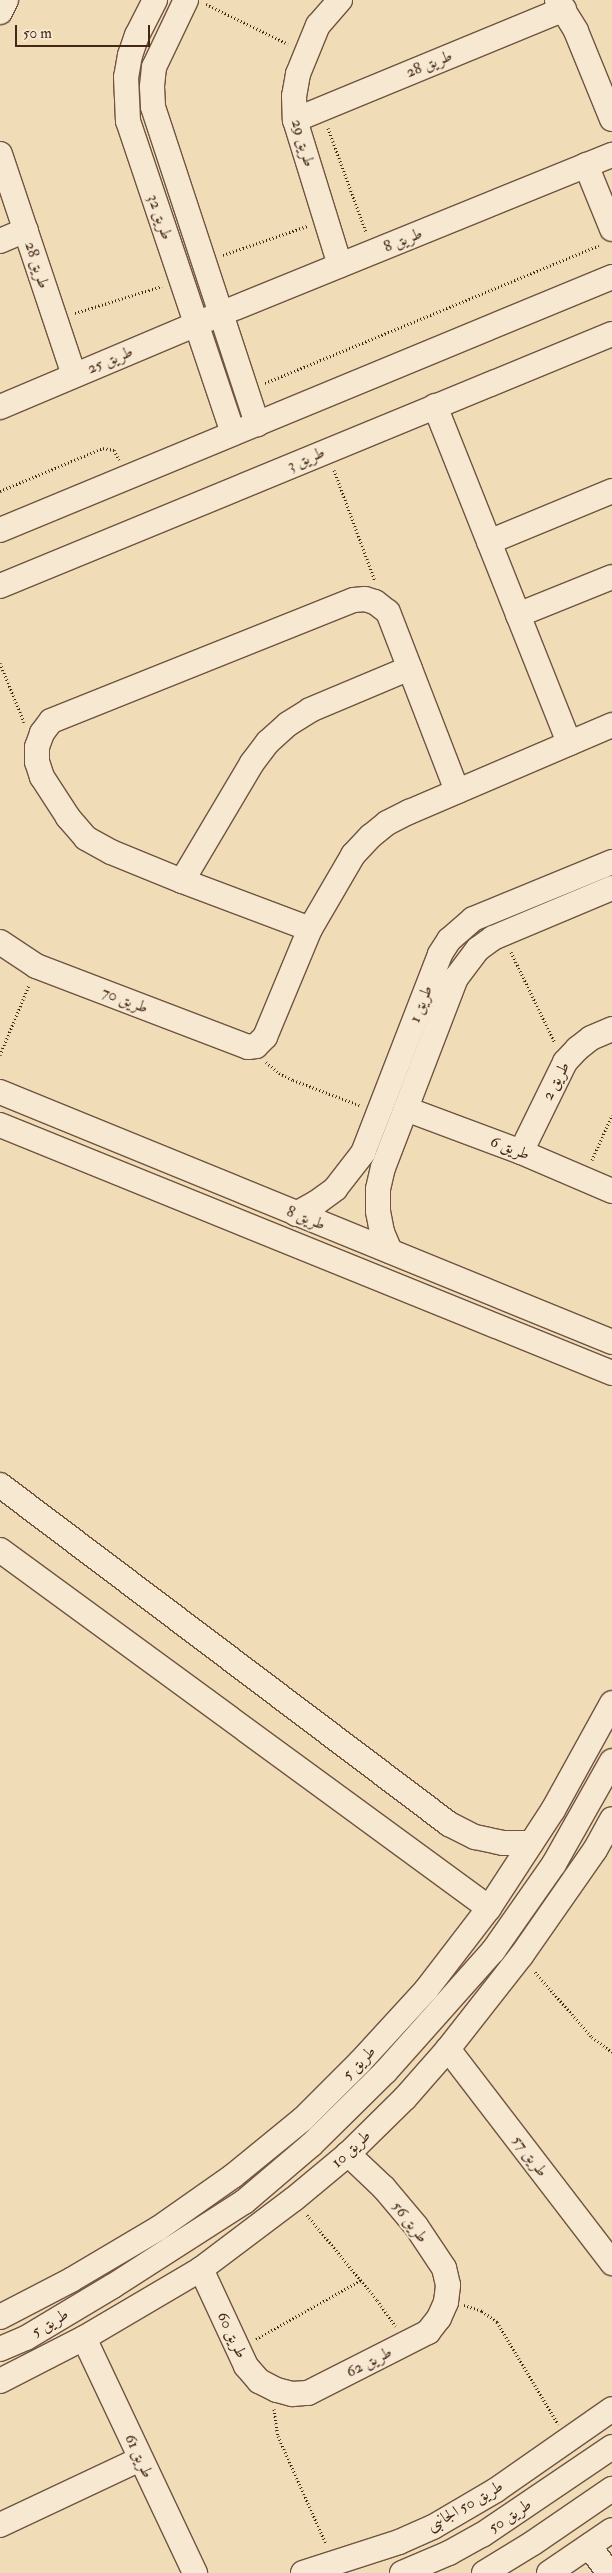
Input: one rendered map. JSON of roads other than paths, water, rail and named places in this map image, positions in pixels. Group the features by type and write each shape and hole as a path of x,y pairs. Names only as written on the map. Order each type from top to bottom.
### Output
{"street":[{"path":"0,12 6,0"},
{"name":"طريق 32","path":"154,0 137,35 130,56 126,99 134,142 233,433"},
{"name":"طريق 32","path":"186,0 154,67 152,93 158,126 257,424"},
{"name":"طريق 29","path":"340,0 318,25 298,74 294,96 294,120 340,265"},
{"path":"560,4 576,31 612,119"},
{"name":"طريق 28","path":"294,120 560,4"},
{"name":"طريق 28","path":"0,154 74,376"},
{"name":"طريق 8","path":"220,314 612,155"},
{"path":"586,165 607,236"},
{"path":"0,241 26,230"},
{"path":"0,530 612,277"},
{"name":"طريق 25","path":"0,407 220,314"},
{"name":"طريق 3","path":"0,586 612,334"},
{"path":"435,406 569,743"},
{"path":"489,542 612,491"},
{"path":"518,615 612,577"},
{"path":"457,791 388,612 375,602 354,600 51,721 42,733 37,747 37,762 42,777 68,817 86,838 111,852 182,881 310,929 353,855 387,823 612,725"},
{"path":"182,881 252,764 268,742 288,724 310,710 410,668"},
{"name":"طريق 1","path":"296,1214 316,1203 335,1189 351,1172 364,1153 440,954 449,940 473,919 612,862"},
{"name":"طريق 1","path":"390,1252 382,1232 378,1211 378,1189 383,1168 456,978 478,949 502,933 612,888"},
{"name":"طريق 70","path":"0,942 36,966 248,1047 256,1046 265,1037 310,929"},
{"name":"طريق 2","path":"521,1152 565,1062 591,1038 612,1029"},
{"name":"طريق 8","path":"0,1092 612,1342"},
{"name":"طريق 6","path":"406,1109 521,1152 612,1191"},
{"name":"طريق 8","path":"0,1125 612,1373"},
{"path":"0,1485 449,1824 475,1837 502,1843 531,1844"},
{"path":"0,1550 489,1908"},
{"name":"طريق 5","path":"0,2317 72,2280 159,2228 233,2176 303,2119 426,1990 489,1908 553,1810 612,1703"},
{"name":"طريق 5","path":"0,2349 26,2338 105,2291 244,2202 311,2145 386,2071 493,1951 554,1864 612,1761"},
{"name":"طريق 10","path":"0,2381 84,2338 200,2269 294,2199 348,2154 405,2098 448,2049 521,1956 595,1850 612,1819"},
{"name":"طريق 57","path":"448,2049 612,2263"},
{"name":"طريق 56","path":"348,2154 384,2188 444,2268 448,2285 446,2302"},
{"name":"طريق 60","path":"200,2269 246,2366 259,2381 277,2390"},
{"name":"طريق 62","path":"277,2390 292,2394 308,2393 405,2344 428,2332 439,2318 446,2302"},
{"name":"طريق 61","path":"84,2338 195,2573"},
{"name":"طريق 50 الجانبى","path":"303,2573 399,2542 433,2527 488,2494 612,2409"},
{"name":"طريق 50","path":"402,2573 449,2554 482,2535 612,2447"},
{"path":"0,2525 140,2459"},
{"path":"484,2573 534,2543 612,2489"},
{"path":"549,2573 612,2530"},
{"path":"589,2546 609,2573"}]}
